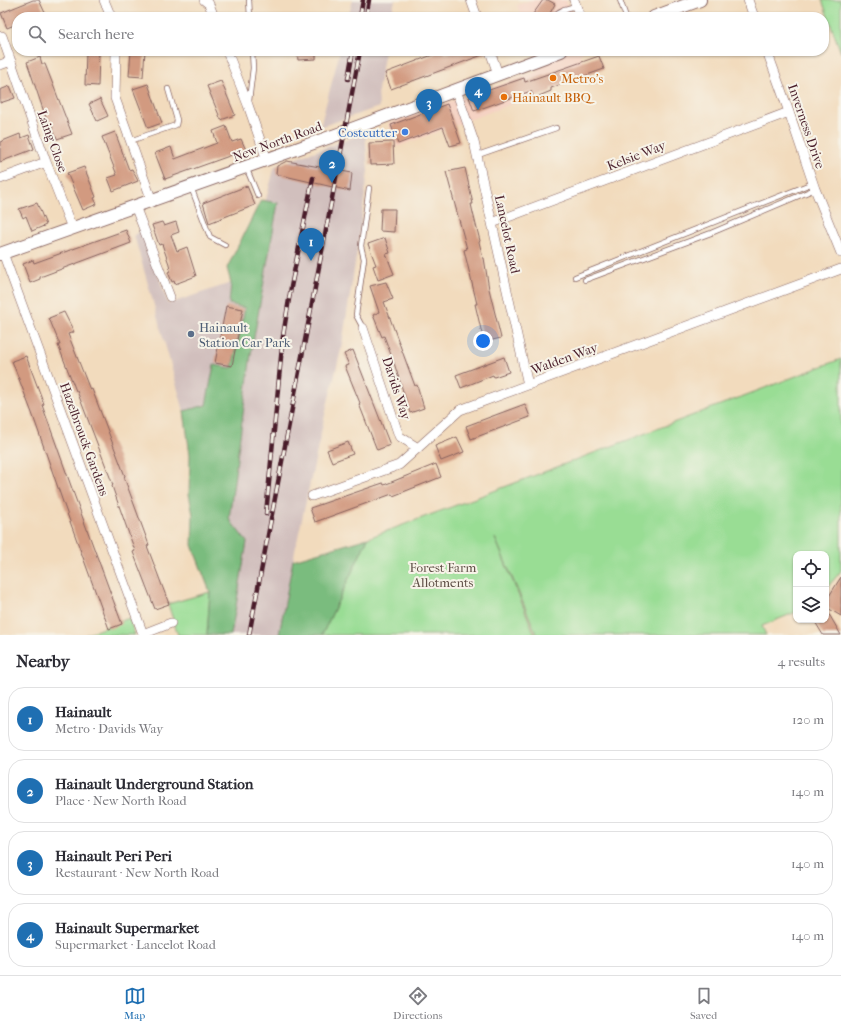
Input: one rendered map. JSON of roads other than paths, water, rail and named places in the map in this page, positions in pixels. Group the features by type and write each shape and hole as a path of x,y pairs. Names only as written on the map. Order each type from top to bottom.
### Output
{"street":[{"path":"104,0 109,12"},
{"path":"204,0 209,4 212,12"},
{"path":"471,0 475,12"},
{"path":"668,12 700,0"},
{"path":"748,0 752,12"},
{"name":"Laing Close","path":"2,36 46,162 72,228"},
{"path":"116,56 115,98 152,201"},
{"path":"229,56 267,160"},
{"path":"492,56 498,74"},
{"name":"New North Road","path":"1,254 267,160 456,90 541,56"},
{"name":"Inverness Drive","path":"769,56 814,186 841,253"},
{"path":"0,65 11,61"},
{"name":"Lancelot Road","path":"456,90 478,155 528,385"},
{"name":"Kelsie Way","path":"492,223 789,112"},
{"path":"0,179 46,162"},
{"path":"135,206 170,297"},
{"name":"Hazelbrouck Gardens","path":"1,254 145,634 171,623"},
{"name":"Walden Way","path":"312,496 399,465 460,410 841,269"},
{"name":"Davids Way","path":"362,328 399,436 418,448"}],"lane":[{"path":"249,0 250,12"},
{"path":"620,0 624,12"},
{"path":"560,12 575,3"},
{"path":"248,105 253,68 252,56"},
{"path":"130,141 176,124 177,120 168,89"},
{"path":"478,155 556,128"},
{"path":"246,167 258,196"},
{"path":"575,277 814,186"},
{"path":"585,280 711,233 814,186"},
{"path":"191,187 210,237 225,245"},
{"path":"362,328 356,315 364,259 361,246 369,188"}],"railway":[{"path":"361,12 363,0"},
{"path":"367,12 369,0"},
{"path":"348,79 352,56"},
{"path":"249,635 359,56"},
{"path":"266,514 283,336 291,287 313,178"}],"place":[{"name":"Metro's","path":"553,78"},
{"name":"Hainault BBQ","path":"504,97"},
{"name":"Hainault Supermarket","path":"478,110"},
{"name":"Hainault Peri Peri","path":"429,122"},
{"name":"Costcutter","path":"405,132"},
{"name":"Hainault Underground Station","path":"332,183"},
{"name":"Hainault","path":"311,261"},
{"name":"Hainault Station Car Park","path":"191,334"}],"park label":[{"name":"Forest Farm Allotments","path":"443,574"}]}
